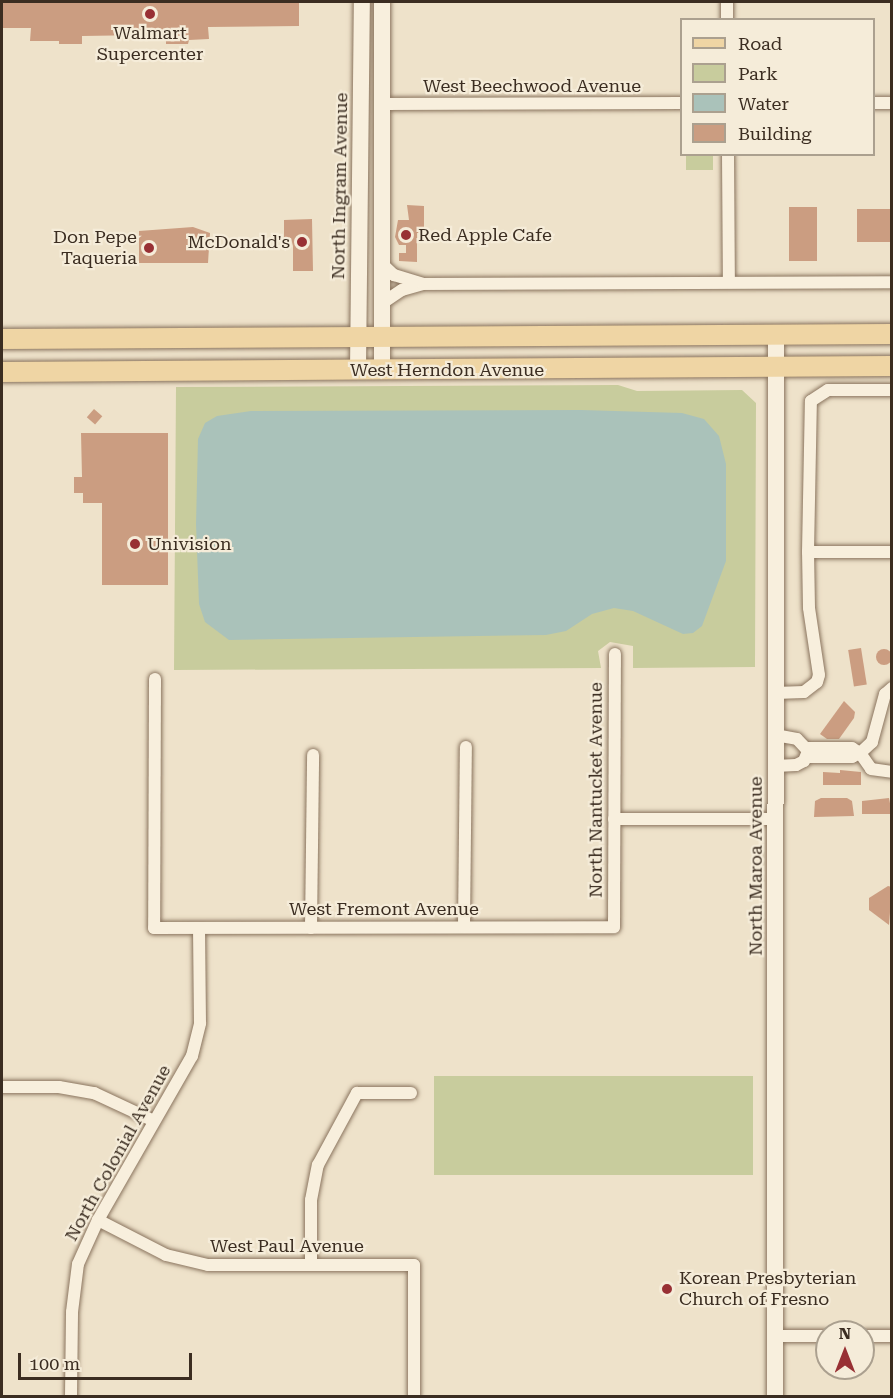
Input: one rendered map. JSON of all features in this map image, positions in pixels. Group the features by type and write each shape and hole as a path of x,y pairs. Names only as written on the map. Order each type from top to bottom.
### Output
{"main road":[{"name":"North Ingram Avenue","path":"358,370 362,2"},
{"path":"382,2 380,177 382,370"},
{"path":"361,66 372,81 372,157 380,177"},
{"name":"West Herndon Avenue","path":"2,339 891,334"},
{"name":"North Maroa Avenue","path":"775,1396 776,336"},
{"name":"West Herndon Avenue","path":"2,372 775,369 891,366"}],"street":[{"path":"727,2 728,18"},
{"name":"West Beechwood Avenue","path":"382,104 680,103"},
{"path":"875,103 891,103"},
{"path":"728,156 729,282"},
{"path":"381,264 394,275 423,284"},
{"path":"381,304 402,290 423,284 891,282"},
{"path":"774,693 804,692 818,682 819,675 809,608 811,401 828,390 891,390"},
{"path":"808,552 891,552"},
{"name":"North Nantucket Avenue","path":"614,927 615,654"},
{"name":"West Fremont Avenue","path":"155,679 154,928 614,927"},
{"path":"775,735 797,739 807,752 852,757 872,742 885,694 891,688"},
{"path":"464,927 465,747"},
{"path":"775,766 796,765 807,752"},
{"path":"860,753 871,769 891,772"},
{"path":"311,928 313,755"},
{"path":"614,819 776,819"},
{"name":"North Colonial Avenue","path":"71,1396 74,1284 98,1220 197,1040 199,928"},
{"path":"2,1088 59,1087 94,1093 154,1121"},
{"path":"311,1265 311,1200 316,1173 357,1093 411,1093"},
{"name":"West Paul Avenue","path":"98,1220 166,1255 190,1262 414,1265 414,1396"},
{"path":"776,1336 815,1336"},
{"path":"875,1336 891,1336"}],"green space":[{"path":"686,156 713,156 713,170 686,170"},
{"path":"618,385 637,391 742,390 756,403 755,667 633,668 633,646 610,642 598,651 601,668 174,670 176,387"},
{"path":"434,1076 753,1076 753,1175 434,1175"}],"water":[{"path":"581,410 682,413 704,419 719,436 726,464 726,561 702,626 693,633 683,634 633,611 614,608 592,614 566,631 546,635 229,640 205,622 199,604 196,524 198,439 205,423 217,416 251,411"}],"building":[{"name":"Walmart Supercenter","path":"2,2 299,2 299,26 208,27 209,39 189,40 188,44 166,44 166,36 145,35 82,36 82,44 59,44 59,41 30,41 31,28 2,28"},
{"name":"Red Apple Cafe","path":"407,205 424,206 424,233 417,233 417,262 399,261 399,253 406,253 406,245 399,245 395,237 398,220 409,220"},
{"path":"789,207 817,207 817,261 789,261"},
{"path":"857,209 892,209 892,242 857,242"},
{"name":"McDonald's","path":"312,219 313,271 293,271 293,246 291,238 284,238 284,220"},
{"path":"193,227 210,233 208,263 139,263 139,231"},
{"path":"94,409 102,416 95,425 87,417"},
{"name":"Univision","path":"81,433 168,433 168,585 102,585 102,503 83,503 83,493 74,493 74,477 82,477"},
{"path":"861,648 867,685 854,687 848,650"},
{"path":"884,649 890,651 892,657 890,663 884,665 878,663 876,657 878,651"},
{"path":"844,701 855,712 854,718 839,739 827,739 820,734"},
{"path":"840,770 861,772 861,785 823,785 823,772 840,773"},
{"path":"821,798 847,798 852,801 854,816 814,817 815,801"},
{"path":"889,798 892,814 862,814 862,801"},
{"path":"888,886 892,887 889,925 869,910 869,898"}],"place":[{"name":"Walmart Supercenter","path":"150,14"},
{"name":"Red Apple Cafe","path":"406,235"},
{"name":"McDonald's","path":"302,242"},
{"name":"Don Pepe Taqueria","path":"149,248"},
{"name":"Univision","path":"135,544"},
{"name":"Korean Presbyterian Church of Fresno","path":"667,1289"}]}
